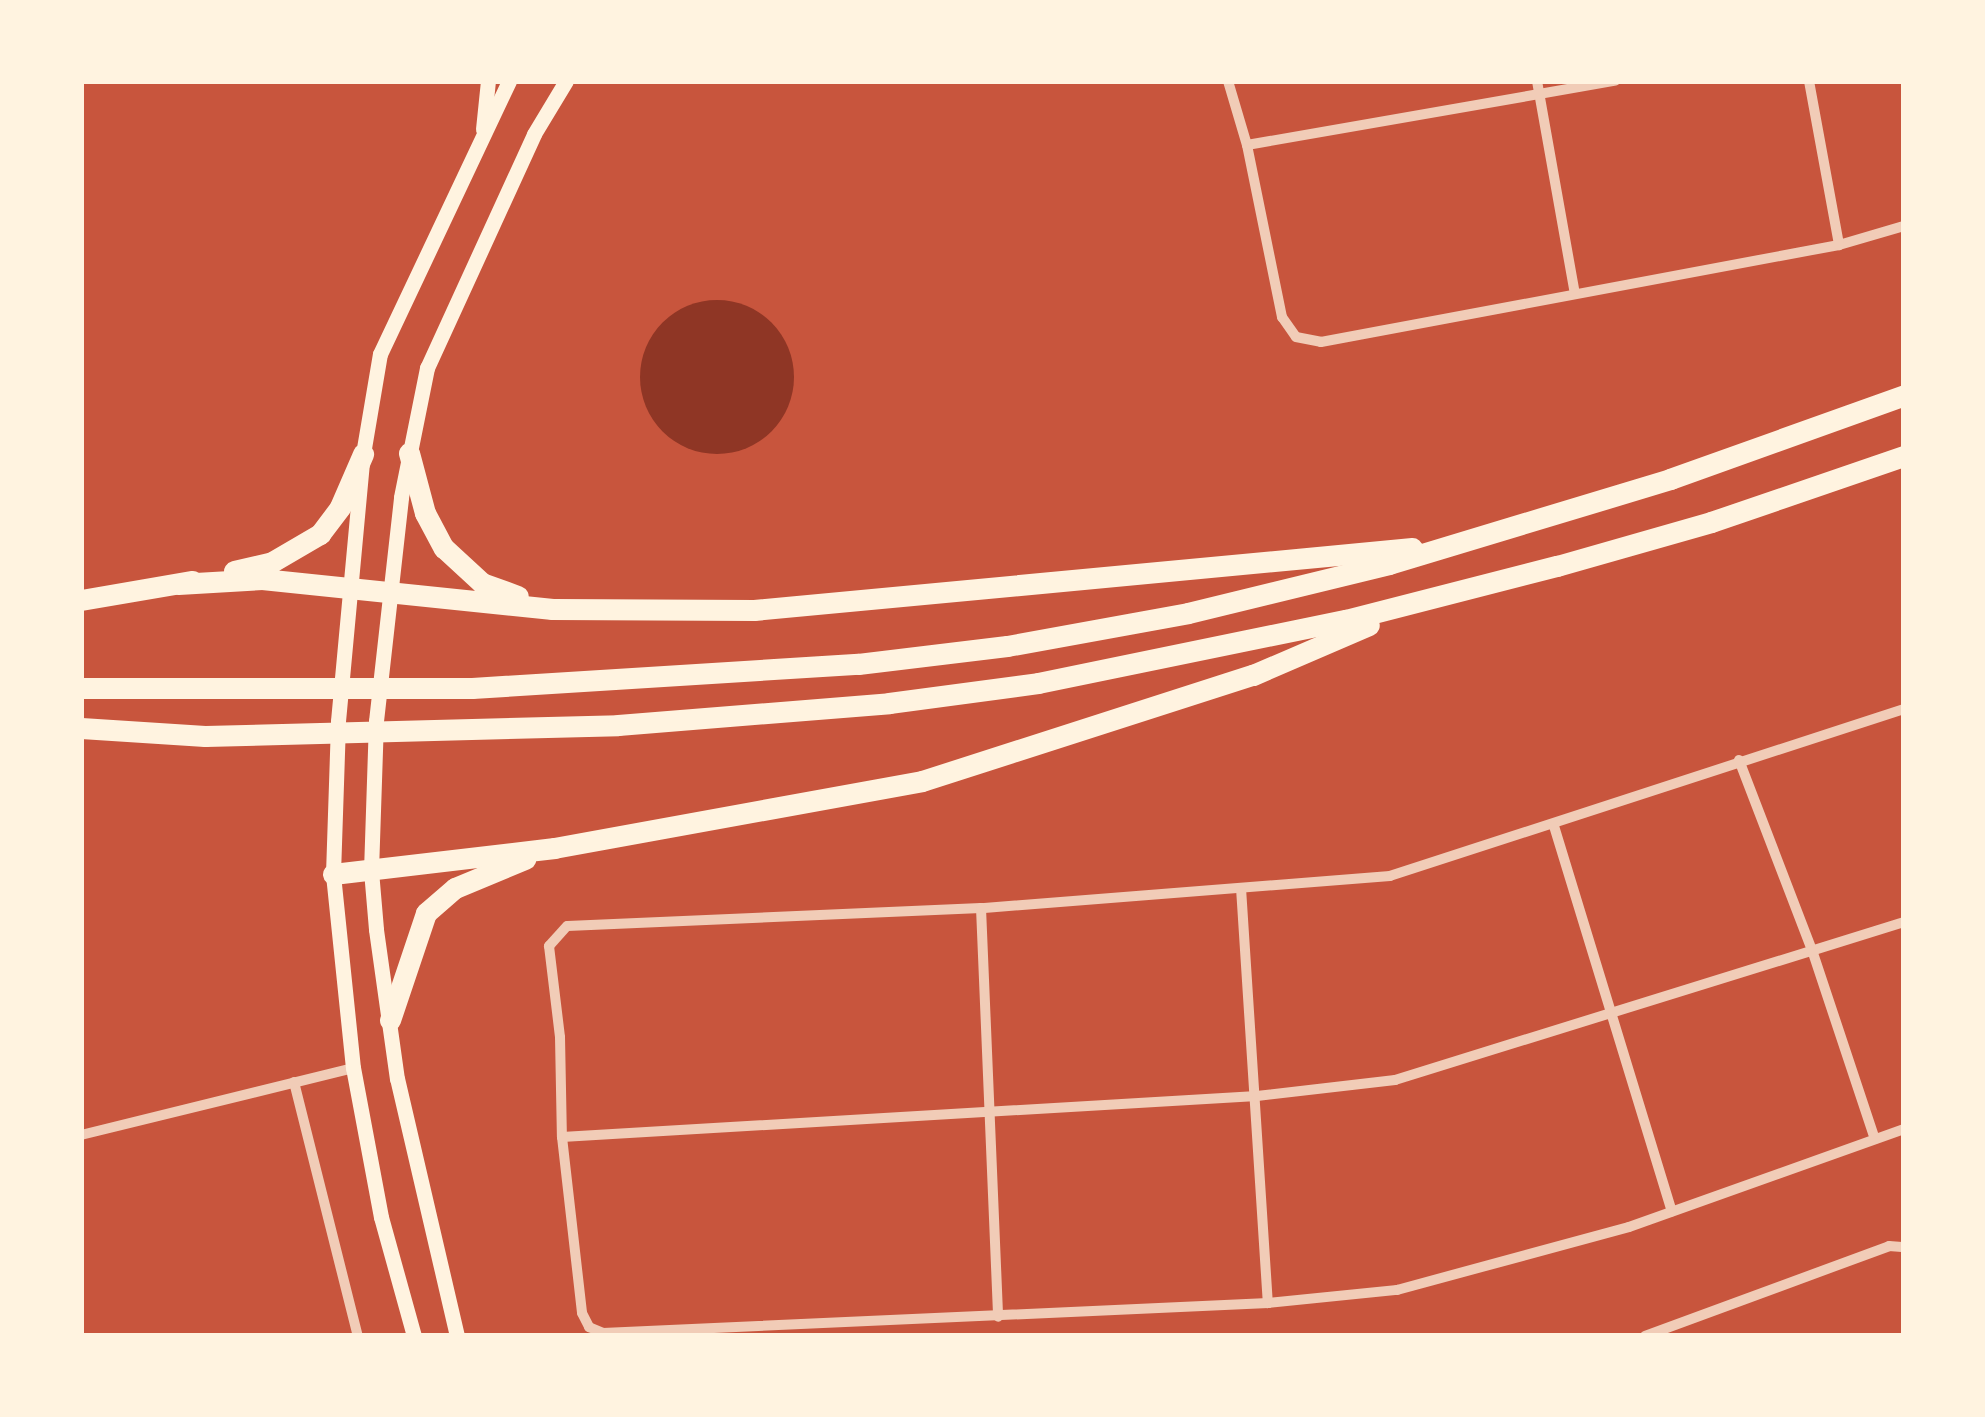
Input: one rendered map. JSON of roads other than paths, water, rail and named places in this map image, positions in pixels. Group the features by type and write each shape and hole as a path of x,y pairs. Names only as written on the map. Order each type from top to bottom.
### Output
{"highway":[{"path":"81,688 472,688 858,664 1007,646 1188,614 1442,547 1670,479 1904,395"},
{"path":"409,453 425,513 444,548 482,583 552,609"},
{"path":"81,600 272,562 320,534 340,507 364,454"},
{"path":"81,728 205,736 618,725 889,703 1171,658 1419,602 1711,522 1904,456"},
{"path":"178,584 262,579 552,609 754,610 1442,547"},
{"path":"333,874 554,848 922,781 1253,675 1419,602"},
{"path":"390,1020 426,913 455,888 554,848"}],"main road":[{"path":"480,149 488,81"},
{"path":"414,1336 381,1217 353,1068 333,874 347,615 380,354 508,81"},
{"path":"458,1336 397,1079 371,871 387,622 409,453 427,368 534,134 566,81"}],"street":[{"path":"1228,81 1247,145 1282,317 1297,337 1321,342 1839,245 1904,226"},
{"path":"1247,145 1538,88 1615,81"},
{"path":"1809,81 1839,245"},
{"path":"1538,88 1575,294"},
{"path":"1904,709 1390,876 981,908 568,926 554,935 549,946 560,1037 562,1137 589,1327 603,1333 1268,1303 1397,1290 1672,1211 1904,1129"},
{"path":"1739,760 1813,953 1875,1139"},
{"path":"1554,826 1672,1211"},
{"path":"1241,887 1268,1303"},
{"path":"981,908 998,1317"},
{"path":"562,1137 1257,1096 1395,1080 1904,922"},
{"path":"81,1135 353,1068"},
{"path":"294,1082 358,1336"},
{"path":"1645,1336 1889,1246 1902,1247"}]}
